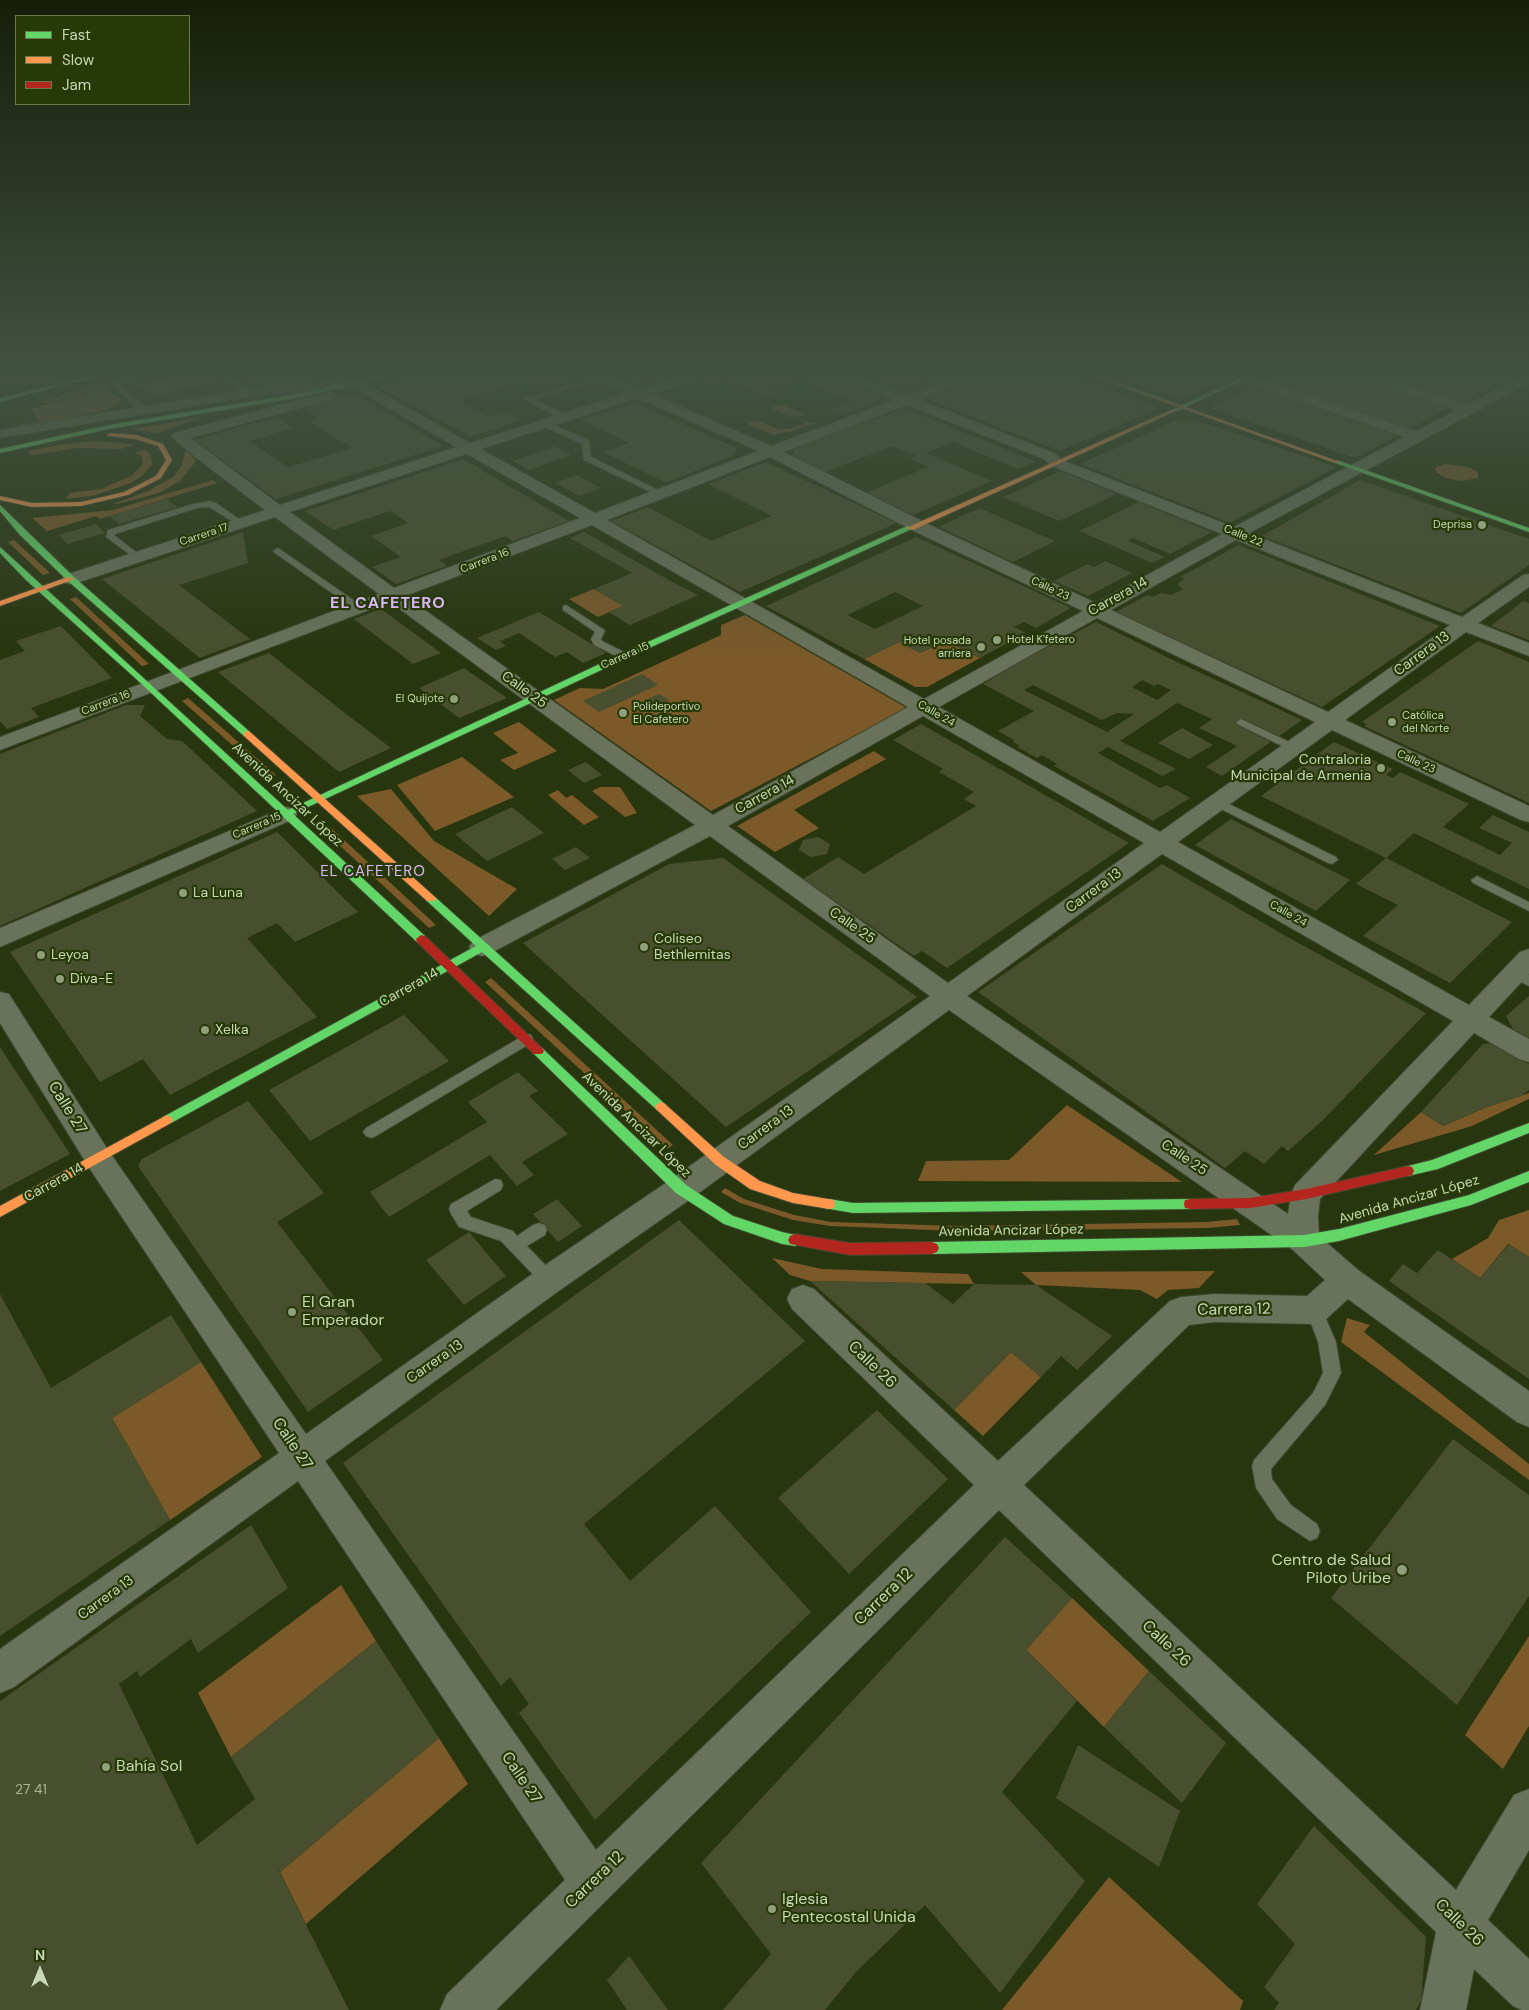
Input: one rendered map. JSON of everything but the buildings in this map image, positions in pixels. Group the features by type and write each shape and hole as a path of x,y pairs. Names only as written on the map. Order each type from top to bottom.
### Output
{"main road":[{"path":"0,498 32,505 81,504 126,494 158,477 163,470"},
{"name":"Carrera 15","path":"286,814 624,656 1042,470"},
{"path":"1356,470 1529,530"},
{"name":"Avenida Ancizar López","path":"0,507 23,533 71,579 319,797 482,947 720,1161 755,1185 793,1198 853,1208 1250,1203 1306,1194 1434,1165 1529,1128"},
{"name":"Avenida Ancizar López","path":"0,549 150,686 449,966 681,1189 729,1220 782,1238 850,1249 1304,1241 1339,1235 1471,1200 1529,1176"},
{"name":"Carrera 17","path":"0,604 71,579"},
{"name":"Carrera 14","path":"0,1212 482,947"}],"street":[{"name":"Calle 25","path":"223,470 393,596 711,826 930,981 948,996 1304,1241 1348,1280 1529,1411"},
{"name":"Carrera 17","path":"71,579 402,470"},
{"name":"Calle 24","path":"506,470 1529,1052"},
{"name":"Carrera 16","path":"0,744 721,470"},
{"name":"Calle 23","path":"807,470 916,525 1529,815"},
{"name":"Calle 22","path":"1074,470 1529,650"},
{"name":"Carrera 14","path":"482,947 711,826 1095,610 1356,470"},
{"name":"Carrera 13","path":"0,1673 549,1280 681,1189 1529,579"},
{"name":"Carrera 15","path":"0,938 286,814"},
{"path":"1304,1241 1306,1194 1472,1019 1524,971"},
{"name":"Calle 27","path":"0,1001 98,1158 592,1882"},
{"path":"1314,1310 1348,1280"},
{"name":"Calle 26","path":"803,1299 1529,1990"},
{"name":"Carrera 12","path":"463,2010 998,1486 1181,1311 1215,1308 1314,1310"},
{"path":"1443,2010 1460,1924 1529,1810"}],"lane":[{"path":"612,470 660,493"},
{"path":"137,557 110,537 111,532 203,504 213,505 241,523"},
{"path":"278,551 359,608"},
{"path":"566,608 600,631 596,639 598,643 624,656"},
{"path":"1241,722 1294,748"},
{"path":"1217,802 1332,860"},
{"path":"1477,880 1529,907"},
{"path":"371,1132 526,1039"},
{"path":"495,1185 457,1209 465,1222 507,1236 549,1280"},
{"path":"516,1245 539,1230"},
{"path":"1310,1531 1284,1512 1263,1482 1261,1466 1319,1399 1332,1373 1327,1342 1314,1310"}],"shaded area":[{"path":"138,470 147,470 131,483 93,496 66,499 70,493 101,489 133,475"},
{"path":"178,470 189,470 180,481 159,493 113,504 148,491 173,477"},
{"path":"1435,470 1474,470 1478,472 1478,478 1461,481 1446,478"},
{"path":"213,480 217,483 100,519 96,516 47,531 32,518 113,510"},
{"path":"14,540 50,573 43,575 8,542"},
{"path":"594,589 623,606 598,617 569,599"},
{"path":"76,597 149,664 142,666 70,599"},
{"path":"745,615 907,708 711,811 554,700 580,688 603,689 721,635 721,625"},
{"path":"945,641 980,658 927,687 915,687 864,659 899,642 920,653"},
{"path":"188,698 276,775 270,778 182,701"},
{"path":"519,722 557,751 514,770 500,760 518,753 493,733"},
{"path":"874,751 886,759 794,810 819,828 775,852 737,826"},
{"path":"462,757 514,797 435,831 397,785"},
{"path":"600,787 620,787 637,813 625,817 592,791"},
{"path":"391,789 434,841 517,889 489,916 357,796"},
{"path":"558,790 566,798 572,795 599,817 584,825 548,795"},
{"path":"330,827 436,925 429,928 323,830"},
{"path":"491,978 673,1145 667,1149 485,982"},
{"path":"1529,1093 1529,1099 1472,1126 1374,1155 1421,1112 1443,1126 1487,1107"},
{"path":"1067,1105 1182,1182 918,1181 926,1161 1009,1160"},
{"path":"725,1188 744,1199 794,1215 831,1222 958,1226 1206,1222 1237,1219 1240,1225 1208,1228 957,1231 830,1226 793,1220 740,1203 721,1192"},
{"path":"1529,1210 1529,1257 1508,1244 1480,1278 1452,1259 1488,1238 1499,1220"},
{"path":"772,1258 822,1269 968,1274 974,1284 810,1281 790,1275"},
{"path":"1215,1271 1199,1288 1168,1290 1157,1299 1140,1290 1036,1285 1021,1272"},
{"path":"1347,1318 1370,1325 1364,1332 1529,1464 1529,1480 1341,1342"},
{"path":"1011,1352 1041,1377 983,1436 954,1410"},
{"path":"201,1362 262,1457 170,1520 112,1418"},
{"path":"341,1585 376,1641 231,1757 198,1693"},
{"path":"1072,1598 1149,1671 1104,1727 1026,1650"},
{"path":"1529,1636 1529,1726 1503,1769 1465,1735"},
{"path":"439,1738 468,1784 306,1924 280,1872"},
{"path":"1109,1877 1243,2001 1240,2010 1002,2010"}],"traffic: fast":[{"path":"1359,470 1529,530"},
{"path":"0,507 23,533 71,579 247,734"},
{"path":"286,814 624,656 910,528"},
{"path":"0,549 29,578 136,674 421,939"},
{"path":"431,899 661,1107"},
{"path":"167,1120 482,947"},
{"path":"538,1051 681,1189 729,1220 782,1238 795,1240"},
{"path":"1408,1171 1434,1165 1529,1128"},
{"path":"932,1248 1304,1241 1339,1235 1471,1200 1529,1176"},
{"path":"829,1204 853,1208 1190,1204"}],"traffic: slow":[{"path":"0,498 32,505 81,504 126,494 159,477 163,470"},
{"path":"910,528 1041,470"},
{"path":"0,604 71,579"},
{"path":"247,734 431,899"},
{"path":"661,1107 720,1161 755,1185 793,1198 829,1204"},
{"path":"0,1212 167,1120"}],"traffic: jam":[{"path":"421,939 538,1051"},
{"path":"1190,1204 1250,1203 1306,1194 1408,1171"},
{"path":"795,1240 850,1249 932,1248"}],"place":[{"name":"Deprisa","path":"1482,525"},
{"name":"Hotel K'fetero","path":"997,640"},
{"name":"Hotel posada arriera","path":"981,647"},
{"name":"El Quijote","path":"454,699"},
{"name":"Polideportivo El Cafetero","path":"623,713"},
{"name":"Católica del Norte","path":"1392,722"},
{"name":"Contraloria Municipal de Armenia","path":"1381,768"},
{"name":"La Luna","path":"183,893"},
{"name":"Coliseo Bethlemitas","path":"644,947"},
{"name":"Leyoa","path":"41,955"},
{"name":"Diva-E","path":"60,979"},
{"name":"Xelka","path":"205,1030"},
{"name":"El Gran Emperador","path":"292,1312"},
{"name":"Centro de Salud Piloto Uribe","path":"1402,1570"},
{"name":"Bahía Sol","path":"106,1767"},
{"name":"Iglesia Pentecostal Unida","path":"772,1909"}],"district":[{"name":"EL CAFETERO","path":"388,604"},
{"name":"EL CAFETERO","path":"373,872"}]}
